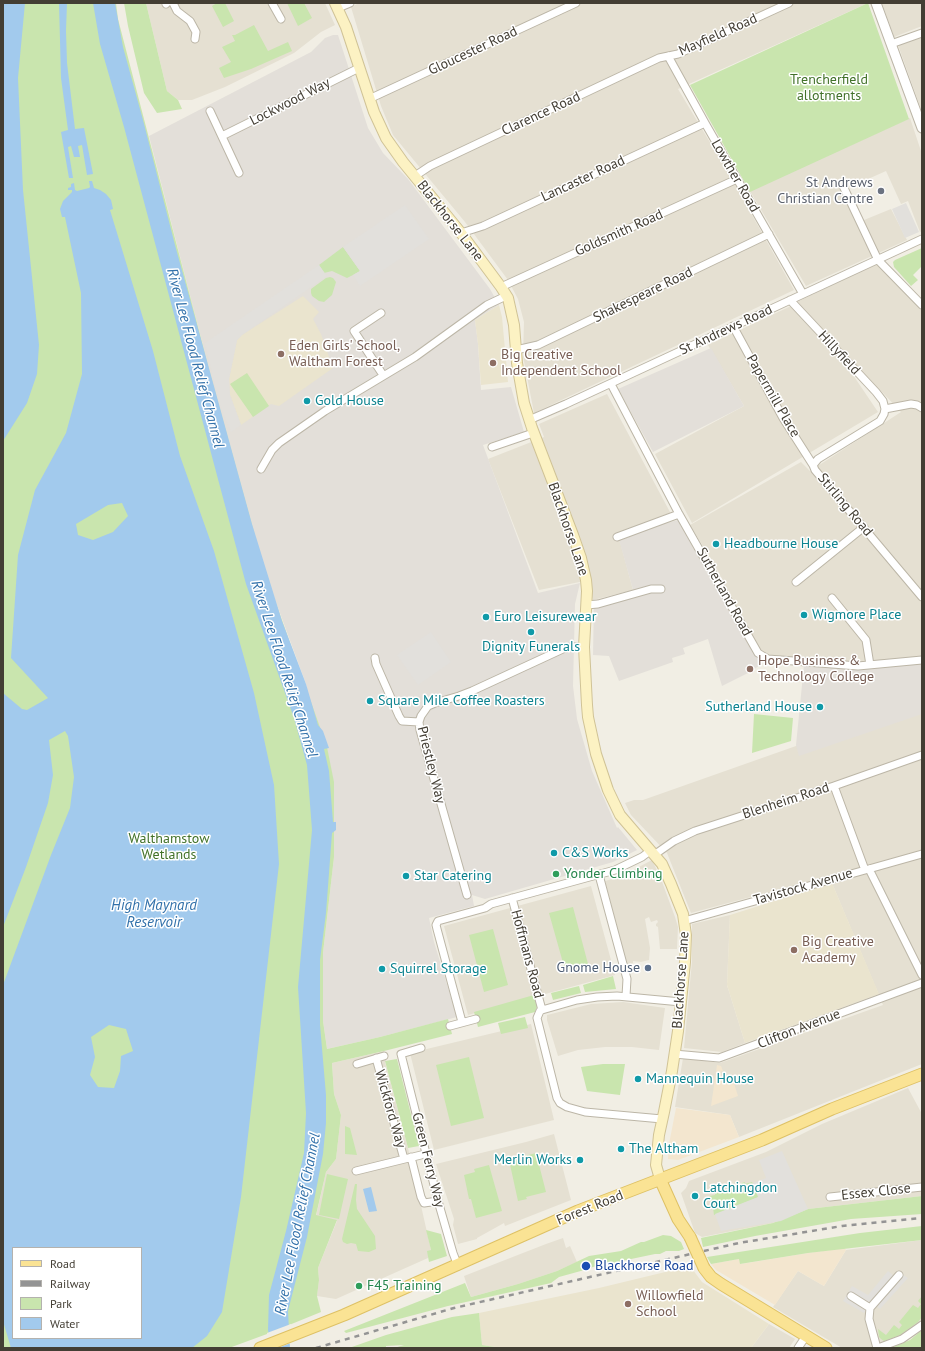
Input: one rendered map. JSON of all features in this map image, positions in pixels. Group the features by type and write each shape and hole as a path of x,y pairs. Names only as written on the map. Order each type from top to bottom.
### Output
{"main road":[{"name":"Blackhorse Lane","path":"337,6 346,27 358,68 372,97 386,138 403,162 461,233 504,291 512,316 519,382 529,420 581,558 587,591 584,647 588,717 598,758 608,790 620,815 662,864 672,884 684,921 686,935 681,1002 664,1112 658,1135 656,1162 660,1179"},
{"name":"Forest Road","path":"260,1348 344,1315 384,1296 458,1266 578,1211 762,1140 832,1109 922,1074"},
{"path":"660,1179 678,1219 690,1237 704,1268 711,1277 826,1348"}],"street":[{"path":"169,3 190,21 196,32 195,40"},
{"path":"272,3 281,20"},
{"path":"337,6 350,3"},
{"name":"Gloucester Road","path":"372,97 576,3"},
{"name":"Mayfield Road","path":"668,56 678,54 789,3"},
{"path":"876,3 922,128"},
{"path":"891,44 922,33"},
{"name":"Lowther Road","path":"668,56 803,294"},
{"name":"Clarence Road","path":"415,176 430,166 652,62 668,56"},
{"name":"Lockwood Way","path":"222,136 358,68"},
{"path":"210,111 239,173"},
{"name":"Lancaster Road","path":"461,233 483,226 705,123"},
{"name":"Goldsmith Road","path":"261,469 272,450 279,443 325,411 383,375 416,357 504,291 737,179"},
{"path":"844,188 878,260 922,305"},
{"name":"Shakespeare Road","path":"516,350 538,345 769,234"},
{"name":"St Andrews Road","path":"529,420 611,384 922,239"},
{"name":"Hillyfield","path":"790,300 876,392 883,401 885,409"},
{"path":"381,313 354,331 383,375"},
{"name":"Papermill Place","path":"733,326 783,418 813,465"},
{"name":"Sutherland Road","path":"611,384 679,514 758,653 768,659 858,666 922,660"},
{"path":"885,409 911,404 922,408"},
{"name":"Stirling Road","path":"885,409 880,421 818,459 813,465 815,470 922,598"},
{"path":"492,447 534,433"},
{"path":"617,537 679,514"},
{"path":"796,582 864,527"},
{"path":"586,605 598,604 651,589 661,589"},
{"path":"832,598 866,640 870,665"},
{"name":"Priestley Way","path":"467,895 420,730 419,722 421,716 428,706 435,703 472,691 565,648 584,647"},
{"path":"374,658 402,721 419,722"},
{"name":"Blenheim Road","path":"462,1022 436,925 438,921 485,908 491,904 512,898 599,875 622,867 695,831 834,786 922,755"},
{"path":"834,786 867,870 922,975"},
{"name":"Tavistock Avenue","path":"684,921 922,854"},
{"path":"599,875 627,979 626,996"},
{"name":"Hoffmans Road","path":"512,898 542,1010"},
{"name":"Clifton Avenue","path":"674,1054 720,1058 922,983"},
{"path":"662,1119 585,1112 567,1107 560,1103 557,1098 538,1024 538,1015 542,1010 585,998 626,996 681,1002"},
{"path":"450,1026 476,1019"},
{"name":"Green Ferry Way","path":"421,1048 401,1054 438,1201 458,1266"},
{"path":"357,1064 384,1056"},
{"name":"Wickford Way","path":"376,1058 421,1198 424,1203 438,1201"},
{"path":"356,1171 420,1155"},
{"name":"Essex Close","path":"830,1196 922,1187"},
{"path":"899,1275 870,1308 869,1319 878,1348 902,1339 922,1325"},
{"path":"851,1296 870,1308"},
{"path":"798,1348 806,1336"}],"shaded area":[{"path":"146,3 325,3 335,25 321,32 294,53 225,87 192,100 178,100 167,91"},
{"path":"359,3 868,3 678,89 729,174 794,290 534,413 523,356 524,322 518,299 508,280 465,222 393,135 381,106 351,7"},
{"path":"882,3 922,3 922,26 894,37"},
{"path":"338,35 368,128 383,153 408,179 490,289 499,305 475,320 481,390 511,387 524,432 483,445 538,593 580,583 575,604 573,686 577,719 592,771 617,828 618,827 637,850 613,862 485,899 472,895 474,906 429,918 434,942 457,1017 327,1049 323,1021 323,953 334,857 306,684 266,575 209,369 149,136 311,52 325,38"},
{"path":"922,37 922,112 898,45"},
{"path":"910,118 922,154 922,231 920,232 908,201 901,204 886,171 848,188 864,220 891,209 907,240 806,286 750,191"},
{"path":"906,203 919,232 905,238 892,209"},
{"path":"405,205 429,239 360,286 353,275 360,271 343,247"},
{"path":"876,264 922,309 922,661 859,667 759,655 717,569 690,525 801,462 810,471 901,412 797,302"},
{"path":"319,265 327,276 237,340 229,379 230,395 241,425 231,432 219,403 205,343"},
{"name":"Eden Girls' School, Waltham Forest","path":"303,296 319,312 313,319 321,334 333,368 279,406 271,404 241,425 230,395 229,379 237,340 242,335"},
{"name":"Big Creative Independent School","path":"499,305 502,317 508,382 481,385 475,320"},
{"path":"791,306 851,372 878,412 692,523 655,454 744,406 708,345"},
{"path":"711,348 744,406 653,452 618,389"},
{"path":"607,394 671,514 618,534 633,590 593,600 590,580 539,590 488,459 544,437 539,424"},
{"path":"678,520 707,573 758,655 763,658 761,664 752,671 722,686 708,639 683,648 685,654 672,658 673,662 619,681 609,656 593,655 594,601 633,590 618,536"},
{"path":"431,632 451,662 418,685 397,655"},
{"path":"922,661 922,714 799,756 796,745 804,665"},
{"path":"922,713 922,1064 739,1137 730,1115 675,1107 683,1058 720,1063 883,1005 829,876 691,913 667,853 631,815 625,803 634,800 643,800 796,746"},
{"path":"652,860 661,879 678,927 677,949 660,949 658,927 656,926 658,922 657,920 651,922 649,917 645,919 650,948 649,960 641,962 633,961 633,963 627,965 605,881 620,877"},
{"name":"Big Creative Academy","path":"832,883 879,994 745,1043 727,985 730,915"},
{"path":"591,886 615,975 468,1015 444,926"},
{"path":"730,915 727,985 745,1043 722,1052 684,1048 692,961 692,924"},
{"path":"623,1002 665,1008 659,1050 632,1047 605,1047 578,1050 558,1056 547,1020 547,1015 591,1004"},
{"path":"531,1024 554,1120 434,1150 410,1053"},
{"path":"384,1051 385,1062 408,1148 431,1250 428,1258 336,1299 317,1296 319,1280 318,1268 337,1221 316,1216 326,1172 336,1159 341,1115 334,1094 332,1063"},
{"path":"717,1065 721,1066 723,1071 720,1072 722,1077 727,1075 728,1079 732,1077 738,1096 711,1106"},
{"path":"908,1088 922,1114 922,1196 808,1209 773,1223 702,1237 695,1233 681,1193 686,1188 689,1181 766,1152 822,1124"},
{"path":"676,1108 730,1115 739,1137 678,1160 668,1159 669,1144"},
{"path":"554,1134 571,1200 505,1226 504,1223 477,1239 458,1244 453,1225 454,1219 436,1164"},
{"path":"782,1151 808,1209 781,1221 721,1231 715,1214 758,1197 753,1183 766,1178 759,1160"},
{"path":"563,1238 566,1248 570,1246 577,1262 557,1271 518,1284 471,1297 464,1276"},
{"path":"922,1240 922,1327 883,1348 842,1348 773,1307 798,1271 824,1286 846,1250"},
{"path":"845,1248 846,1250 824,1286 798,1271 775,1305 716,1270 711,1264 739,1259 741,1264"},
{"name":"Willowfield School","path":"690,1266 702,1282 769,1324 751,1348 501,1348 482,1345 479,1313 599,1288"},
{"path":"888,1271 894,1276 897,1271 908,1278 880,1309 872,1303 864,1313 843,1301 852,1286 868,1295"},
{"path":"769,1324 795,1339 789,1348 751,1348"}],"green space":[{"name":"Walthamstow Wetlands","path":"3,3 116,3 118,19 209,369 266,575 327,747 334,782 334,857 323,953 323,1021 327,1049 448,1019 452,1034 332,1063 334,1094 341,1115 336,1159 326,1172 316,1215 337,1220 318,1268 319,1280 317,1296 321,1312 229,1348 3,1348"},
{"path":"124,3 146,3 167,91 178,100 182,109 157,113 144,93"},
{"path":"217,3 225,3 234,21 223,27 212,6"},
{"path":"287,3 304,3 312,18 298,26"},
{"name":"Trencherfield allotments","path":"868,3 909,119 750,192 690,85"},
{"path":"254,25 268,51 288,42 292,51 251,69 224,78 219,68 231,62 222,47 235,41 232,35 235,35"},
{"path":"343,247 360,271 347,278 332,271 324,273 319,265"},
{"path":"922,248 922,266 913,275 918,280 911,286 894,267 893,262"},
{"path":"330,277 336,282 332,295 324,302 319,301 312,296 311,289 326,278"},
{"path":"247,373 269,406 253,417 230,384"},
{"path":"754,714 793,718 791,741 752,753"},
{"path":"573,907 588,964 565,970 549,913"},
{"path":"493,929 508,985 484,992 469,935"},
{"path":"613,976 616,989 585,992 583,985"},
{"path":"579,986 581,993 553,1000 551,993"},
{"path":"534,995 537,1007 535,1012 478,1027 474,1012"},
{"path":"525,1017 528,1028 501,1034 498,1023"},
{"path":"469,1057 484,1118 451,1126 436,1065"},
{"path":"397,1059 419,1146 408,1148 385,1061"},
{"path":"603,1064 625,1064 620,1095 587,1091 581,1067"},
{"path":"345,1126 350,1128 357,1155 345,1154"},
{"path":"536,1153 546,1192 526,1197 527,1199 518,1201 509,1160"},
{"path":"489,1165 502,1211 476,1218 471,1199 469,1199 464,1175 475,1172 474,1169"},
{"path":"327,1174 348,1179 339,1219 319,1215"},
{"path":"745,1182 745,1184 752,1182 759,1197 714,1215 709,1196 740,1186 739,1184"},
{"path":"355,1184 357,1184 357,1209 375,1236 376,1249 369,1252 358,1251 356,1244 347,1244 343,1242 342,1239"},
{"path":"922,1196 922,1214 851,1219 703,1247 701,1238 773,1223 808,1209"},
{"path":"922,1226 922,1240 808,1253 740,1264 739,1259 711,1264 707,1257 860,1233"},
{"path":"426,1230 441,1234 447,1256 429,1262 427,1251 431,1250"},
{"path":"663,1235 671,1236 681,1242 684,1249 679,1251 666,1251 660,1254 593,1267 559,1277 551,1283 448,1306 346,1333 344,1331 465,1283 471,1297 557,1271 589,1256 621,1251 641,1242"},
{"path":"922,1296 922,1317 918,1322 900,1335 884,1341 879,1337 878,1329 886,1335 894,1325 899,1329 902,1325 899,1322 913,1305 918,1308 921,1304 918,1301"},
{"path":"479,1313 482,1345 501,1348 394,1348 404,1345 386,1346 386,1348 349,1348 386,1335 452,1317"},
{"path":"922,1330 922,1348 891,1348 910,1340"}],"water":[{"path":"3,3 25,3 18,78 23,190 39,345 37,374 27,403 3,441"},
{"path":"59,3 67,3 67,63 75,129 84,128 93,174 87,175 82,145 78,146 80,157 74,157 71,146 68,147 73,178 69,178 61,132 68,130 61,78"},
{"name":"River Lee Flood Relief Channel","path":"93,3 115,3 123,47 175,245 252,524 282,621 306,684 318,725 323,731 329,748 324,749 329,771 333,822 336,822 336,830 332,833 326,913 320,960 320,1025 326,1095 326,1123 323,1154 307,1237 288,1311 290,1348 271,1348 268,1330 269,1295 304,1153 306,1113 298,987 312,830 307,765 294,718 246,584 124,127 100,44"},
{"name":"High Maynard Reservoir","path":"89,181 92,181 94,188 106,194 111,200 113,209 110,210 153,351 180,456 214,551 254,693 274,785 279,864 241,1197 222,1312 207,1336 192,1348 11,1348 3,1321 3,985 70,808 74,777 68,736 65,731 49,740 53,775 48,803 3,927 3,693 22,709 27,710 48,698 11,658 18,555 35,490 66,433 82,374 81,293 65,217 62,217 60,209 63,201 72,192 72,190 68,190 68,188 71,187 71,184 74,183 75,190 77,191 89,188","holes":["122,503 128,516 113,532 93,540 78,535 76,524 108,505","109,1025 126,1029 133,1051 121,1056 120,1071 114,1088 98,1087 90,1075 95,1057 91,1037"]},
{"path":"371,1187 377,1211 369,1212 363,1189"}],"pier":[{"path":"291,1324 291,1343 278,1348 269,1348 267,1333"}],"railway":[{"path":"316,1348 454,1308 739,1243 842,1226 922,1218"}],"place":[{"name":"St Andrews Christian Centre","path":"881,191"},
{"name":"Eden Girls' School, Waltham Forest","path":"281,354"},
{"name":"Big Creative Independent School","path":"493,363"},
{"name":"Gold House","path":"307,401"},
{"name":"Headbourne House","path":"716,544"},
{"name":"Wigmore Place","path":"804,615"},
{"name":"Euro Leisurewear","path":"486,617"},
{"name":"Dignity Funerals","path":"531,632"},
{"name":"Hope Business & Technology College","path":"750,669"},
{"name":"Square Mile Coffee Roasters","path":"370,701"},
{"name":"Sutherland House","path":"820,707"},
{"name":"C&S Works","path":"554,853"},
{"name":"Yonder Climbing","path":"556,874"},
{"name":"Star Catering","path":"406,876"},
{"name":"Big Creative Academy","path":"794,950"},
{"name":"Gnome House","path":"648,968"},
{"name":"Squirrel Storage","path":"382,969"},
{"name":"Mannequin House","path":"638,1079"},
{"name":"The Altham","path":"621,1149"},
{"name":"Merlin Works","path":"580,1160"},
{"name":"Latchingdon Court","path":"695,1196"},
{"name":"Blackhorse Road","path":"586,1266"},
{"name":"F45 Training","path":"359,1286"},
{"name":"Willowfield School","path":"628,1304"}]}
